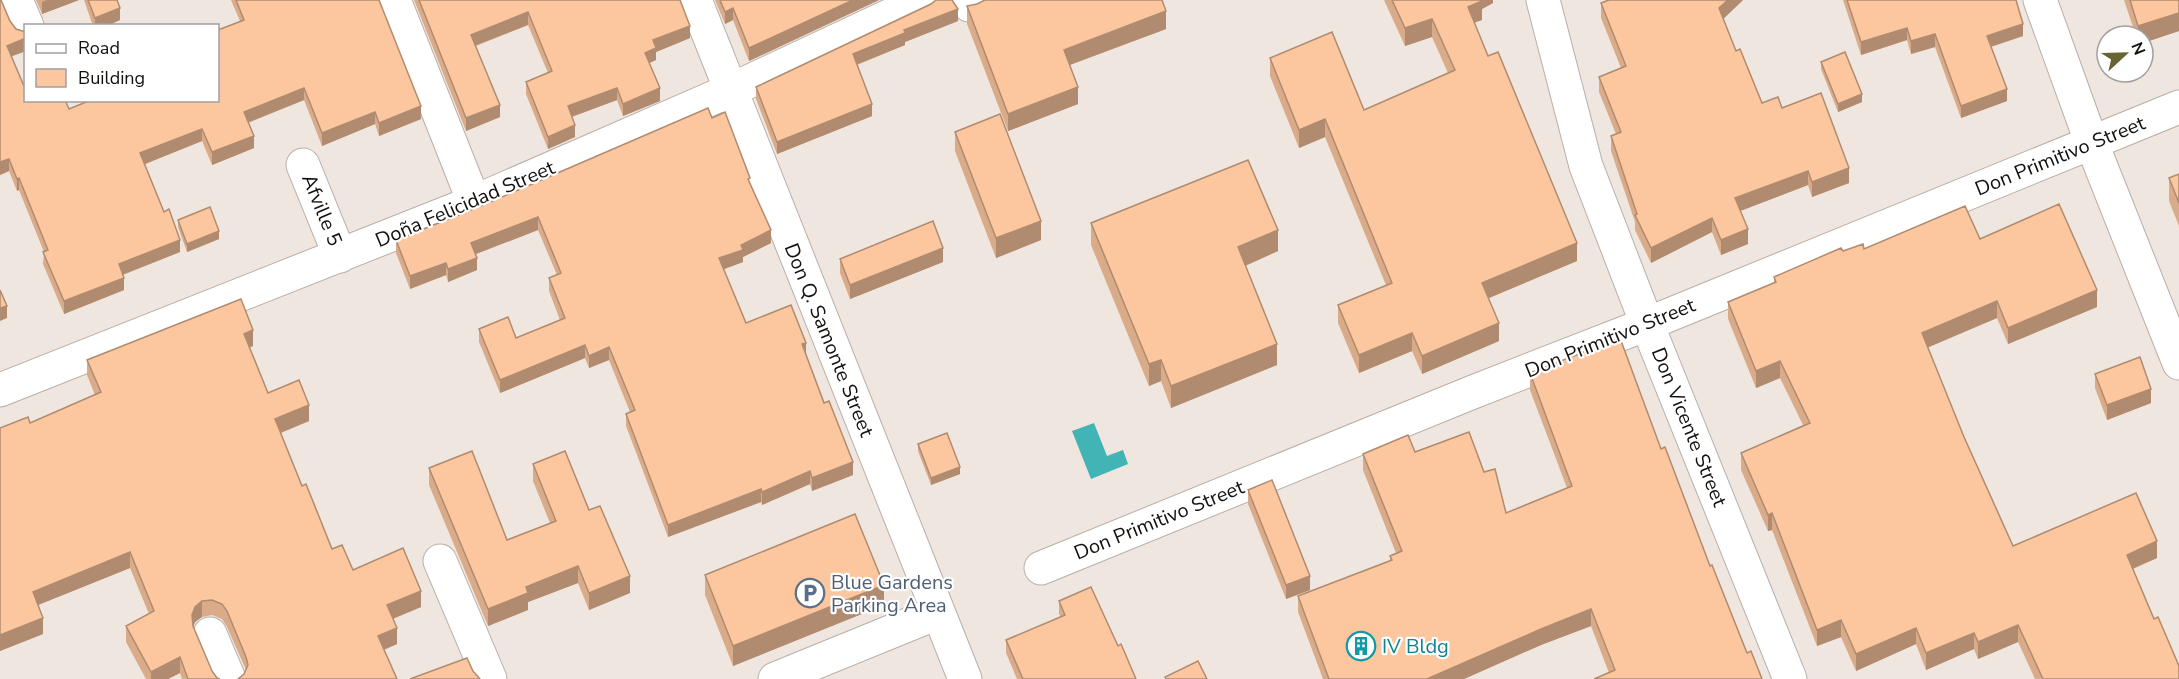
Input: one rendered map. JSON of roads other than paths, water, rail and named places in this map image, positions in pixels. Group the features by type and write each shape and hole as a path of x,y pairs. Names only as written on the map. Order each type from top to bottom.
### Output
{"street":[{"path":"16,0 26,24"},
{"path":"394,0 474,202"},
{"name":"Don Q. Samonte Street","path":"694,0 965,679"},
{"name":"Doña Felicidad Street","path":"0,390 474,202 731,90 923,0"},
{"name":"Don Vicente Street","path":"1543,0 1586,166 1790,679"},
{"path":"2040,0 2092,144 2179,363"},
{"name":"Don Primitivo Street","path":"1041,568 2179,107"},
{"name":"Afville 5","path":"303,165 340,256"},
{"path":"440,561 490,679"},
{"path":"775,679 937,613"},
{"path":"210,634 229,679"}],"water":[{"path":"1094,423 1107,456 1123,450 1128,464 1091,479 1072,431"}],"place":[{"name":"Blue Gardens Parking Area","path":"810,593"},
{"name":"IV Bldg","path":"1361,646"}]}
